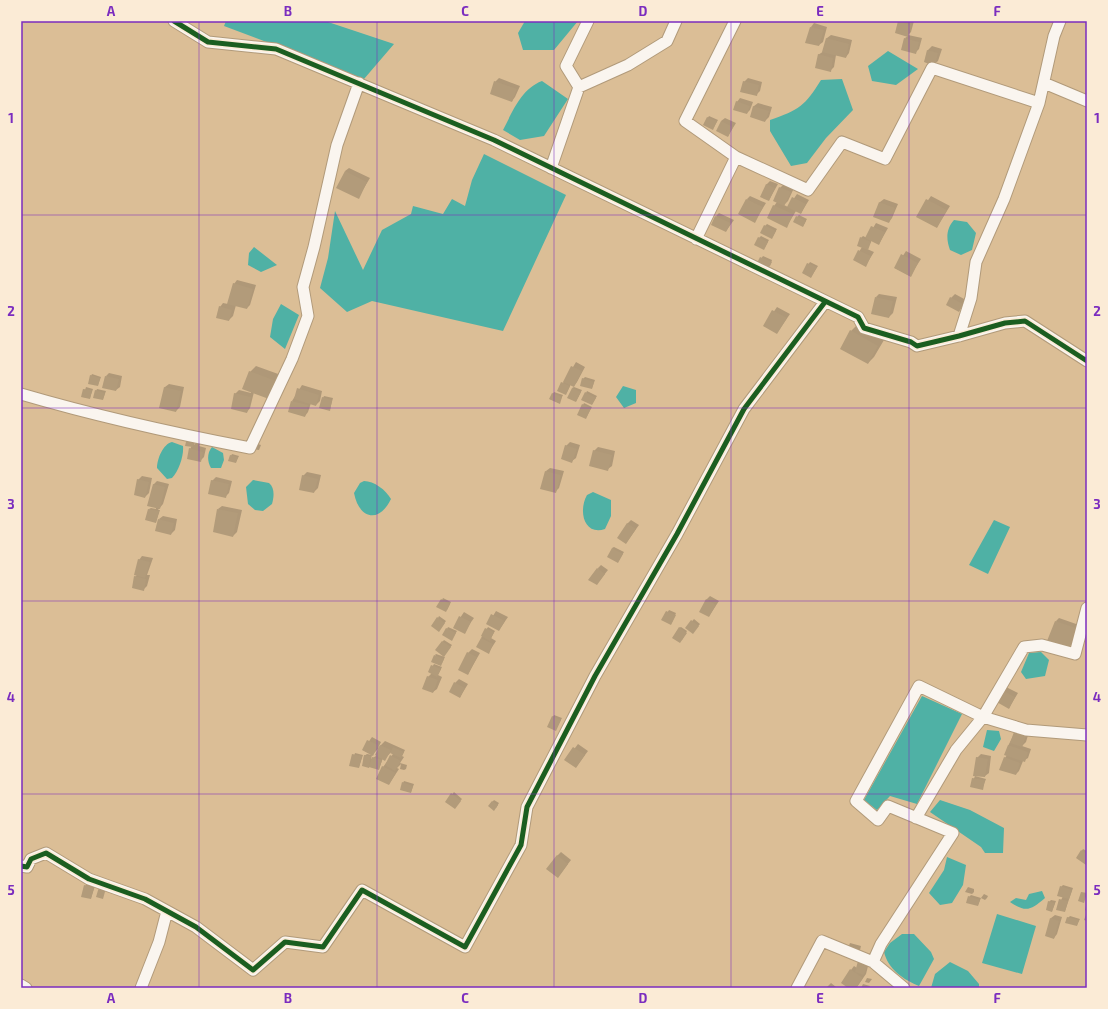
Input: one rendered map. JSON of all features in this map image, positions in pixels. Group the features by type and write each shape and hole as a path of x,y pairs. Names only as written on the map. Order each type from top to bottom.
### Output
{"street":[{"path":"174,21 208,42 276,49 494,140 858,317 864,328 911,342 917,346 1005,323 1025,322 1087,361"},
{"path":"579,87 566,66 588,21"},
{"path":"551,168 579,87 628,65 667,41 676,21"},
{"path":"735,21 685,121 736,157 808,190 842,142 885,160 932,68 1039,103"},
{"path":"959,336 971,298 976,262 1004,199 1039,103 1054,36 1060,21"},
{"path":"21,394 87,414 174,434 250,448 292,359 308,316 303,287 314,247 337,145 359,83"},
{"path":"1044,83 1087,101"},
{"path":"696,239 736,157"},
{"path":"21,866 27,867 32,859 46,853 89,879 145,899 196,927 253,970 285,942 323,947 362,890 465,947 521,845 527,807 595,676 677,534 744,409 825,302"},
{"path":"916,818 956,750 983,716 1024,647 1042,645 1075,654 1087,608"},
{"path":"872,962 881,944 953,833 888,806 878,820 856,801 919,686 983,716 1026,730 1087,735"},
{"path":"141,988 159,942 167,911"},
{"path":"797,988 822,941 872,962 904,988"},
{"path":"21,985 26,988"}],"water":[{"path":"226,21 325,21 394,44 364,79 224,26"},
{"path":"525,21 578,21 554,50 523,50 518,33"},
{"path":"888,51 918,69 896,85 872,81 868,66"},
{"path":"842,79 853,110 826,138 807,163 791,166 770,131 770,120 795,110 810,96 821,80"},
{"path":"542,81 568,99 544,136 520,140 503,130 518,101 528,89"},
{"path":"484,154 566,195 503,331 372,301 347,312 320,288 328,258 335,211 363,270 382,230 411,214 413,206 443,214 452,199 465,206 472,180"},
{"path":"954,220 967,222 976,233 972,250 961,255 950,250 948,242 949,227"},
{"path":"254,247 277,265 261,272 248,265 249,253"},
{"path":"281,304 299,315 285,349 270,337 273,319"},
{"path":"623,386 636,390 636,403 624,408 616,397"},
{"path":"172,442 183,446 183,454 177,471 172,478 167,479 157,468 157,464 163,449"},
{"path":"212,447 223,453 224,460 221,468 211,468 208,460 208,454"},
{"path":"253,480 269,483 273,490 274,496 272,504 263,511 255,510 248,504 246,487"},
{"path":"368,481 379,487 386,492 391,499 381,512 375,515 365,513 360,508 354,493 360,483"},
{"path":"593,492 611,500 611,516 605,529 592,529 588,526 583,515 584,501 587,495"},
{"path":"994,520 1010,527 988,574 969,565"},
{"path":"1041,652 1049,660 1045,676 1026,679 1021,672 1029,653"},
{"path":"922,696 962,714 917,804 890,796 877,810 864,800"},
{"path":"987,730 999,731 1001,739 994,751 983,747"},
{"path":"940,800 970,810 1004,828 1003,853 985,853 981,847 930,812"},
{"path":"947,857 966,865 963,885 952,903 940,905 929,893 944,870"},
{"path":"1042,891 1045,898 1028,909 1020,908 1010,902 1016,898 1026,900 1029,894"},
{"path":"997,914 1036,926 1022,974 982,963"},
{"path":"902,934 914,934 931,952 934,959 919,986 908,981 897,973 889,964 884,952 890,943"},
{"path":"950,962 968,971 979,984 979,988 931,988 935,974"}],"building":[{"path":"898,21 911,25 908,37 895,33"},
{"path":"810,27 824,30 819,46 805,43"},
{"path":"826,38 849,44 846,58 822,52"},
{"path":"904,38 919,42 916,54 901,50"},
{"path":"927,50 938,53 935,66 924,62"},
{"path":"818,54 833,58 831,72 815,68"},
{"path":"494,81 517,89 512,102 490,94"},
{"path":"743,81 759,85 757,96 740,92"},
{"path":"736,101 750,106 747,114 733,110"},
{"path":"753,106 769,111 765,122 750,117"},
{"path":"707,117 717,121 713,130 703,125"},
{"path":"721,121 733,127 728,137 716,131"},
{"path":"345,171 367,182 359,199 336,188"},
{"path":"766,184 775,188 769,201 760,197"},
{"path":"779,187 791,192 784,206 773,201"},
{"path":"792,197 806,204 801,214 787,207"},
{"path":"746,199 763,207 755,223 738,214"},
{"path":"926,199 947,210 937,228 916,217"},
{"path":"879,202 895,208 889,223 873,217"},
{"path":"773,205 793,214 787,228 767,218"},
{"path":"715,216 731,223 726,232 711,225"},
{"path":"796,216 806,221 803,227 793,222"},
{"path":"764,225 776,231 772,239 760,233"},
{"path":"871,226 885,232 879,245 865,238"},
{"path":"758,237 768,242 764,250 754,245"},
{"path":"860,237 871,242 868,250 857,246"},
{"path":"858,250 871,256 866,267 853,260"},
{"path":"901,254 918,263 911,277 894,268"},
{"path":"760,257 772,262 768,269 757,263"},
{"path":"807,263 817,267 811,278 802,273"},
{"path":"233,283 253,289 247,309 227,304"},
{"path":"875,297 893,301 889,318 871,314"},
{"path":"950,297 963,304 959,312 946,305"},
{"path":"219,306 232,310 229,321 216,318"},
{"path":"772,310 787,318 777,334 763,326"},
{"path":"850,330 878,346 868,364 840,349"},
{"path":"571,366 582,371 574,387 563,382"},
{"path":"249,371 276,381 269,399 242,389"},
{"path":"90,375 100,378 98,386 88,384"},
{"path":"105,376 119,379 116,391 102,388"},
{"path":"582,378 594,382 592,389 580,386"},
{"path":"561,382 570,386 566,395 557,391"},
{"path":"164,387 181,391 176,412 159,408"},
{"path":"297,388 319,395 316,406 294,399"},
{"path":"572,388 581,392 576,402 567,398"},
{"path":"83,389 92,390 90,399 81,397"},
{"path":"95,390 105,393 103,400 93,398"},
{"path":"585,392 596,398 592,405 581,400"},
{"path":"234,393 251,397 247,413 231,409"},
{"path":"552,393 562,397 560,404 549,399"},
{"path":"322,397 332,400 330,411 319,408"},
{"path":"291,401 308,405 305,417 288,412"},
{"path":"582,404 591,408 586,419 577,415"},
{"path":"187,438 195,440 193,447 185,446"},
{"path":"565,445 577,449 572,463 561,459"},
{"path":"189,448 203,452 201,462 187,459"},
{"path":"593,450 612,455 608,471 589,466"},
{"path":"230,455 238,457 236,463 228,461"},
{"path":"545,471 561,475 556,493 540,489"},
{"path":"302,475 318,479 314,493 299,490"},
{"path":"137,479 149,482 145,498 134,495"},
{"path":"211,480 229,484 226,498 208,494"},
{"path":"153,484 165,487 160,509 147,506"},
{"path":"148,509 159,511 156,523 145,520"},
{"path":"217,509 238,513 233,537 213,532"},
{"path":"158,519 174,523 171,535 155,531"},
{"path":"627,523 636,529 626,544 617,538"},
{"path":"612,548 623,554 618,563 607,557"},
{"path":"138,559 150,562 145,578 134,575"},
{"path":"597,568 605,574 597,585 588,580"},
{"path":"134,576 146,579 144,591 132,588"},
{"path":"441,599 450,604 446,612 436,607"},
{"path":"706,599 716,605 709,617 699,612"},
{"path":"666,611 676,615 671,625 661,620"},
{"path":"491,614 505,621 499,631 486,624"},
{"path":"459,616 471,622 465,634 453,628"},
{"path":"437,617 445,623 439,632 431,626"},
{"path":"691,620 699,626 693,634 685,628"},
{"path":"1055,621 1076,628 1069,649 1047,641"},
{"path":"679,627 687,633 680,643 672,638"},
{"path":"446,628 456,633 452,641 442,635"},
{"path":"485,628 494,632 490,641 481,636"},
{"path":"481,638 493,644 489,654 476,647"},
{"path":"442,641 451,647 444,657 435,650"},
{"path":"467,652 477,657 468,675 458,670"},
{"path":"434,655 444,659 441,666 431,662"},
{"path":"431,665 441,669 437,677 428,672"},
{"path":"427,676 438,680 433,693 422,689"},
{"path":"454,682 465,688 460,698 449,692"},
{"path":"1002,690 1015,697 1009,709 995,701"},
{"path":"552,716 561,720 556,731 547,727"},
{"path":"1014,732 1026,736 1022,747 1010,743"},
{"path":"367,740 378,745 373,756 362,750"},
{"path":"380,745 391,750 385,761 375,755"},
{"path":"1008,745 1028,752 1025,762 1004,755"},
{"path":"393,747 404,752 401,758 390,753"},
{"path":"573,747 585,755 576,768 564,760"},
{"path":"352,754 362,756 359,768 349,766"},
{"path":"364,755 371,756 369,768 362,766"},
{"path":"390,755 401,761 395,771 385,765"},
{"path":"372,757 382,760 379,770 369,767"},
{"path":"976,757 988,759 985,777 973,776"},
{"path":"1004,757 1020,763 1016,775 999,770"},
{"path":"382,766 396,773 389,785 376,779"},
{"path":"972,778 985,780 983,790 970,787"},
{"path":"402,782 413,786 411,793 400,790"},
{"path":"451,793 461,801 455,809 445,802"},
{"path":"492,801 498,805 494,811 488,806"},
{"path":"1081,850 1087,854 1086,865 1076,858"},
{"path":"557,855 568,864 558,878 546,869"},
{"path":"84,885 94,888 91,899 81,897"},
{"path":"1060,886 1072,890 1069,899 1057,896"},
{"path":"99,887 106,888 103,899 96,897"},
{"path":"1081,892 1087,893 1084,903 1078,901"},
{"path":"968,896 980,900 978,906 966,903"},
{"path":"1059,899 1068,901 1065,912 1056,910"},
{"path":"1048,901 1055,903 1052,912 1046,910"},
{"path":"1067,917 1079,920 1077,926 1065,923"},
{"path":"1050,918 1059,921 1054,939 1045,936"},
{"path":"858,961 868,964 864,975 855,972"},
{"path":"850,969 863,978 856,988 848,988 841,983"}],"cycle path":[{"path":"174,21 208,42 276,49 494,140 858,317 864,328 911,342 917,346 1005,323 1025,321 1087,361"},
{"path":"21,866 27,867 31,859 46,853 89,879 145,899 196,927 253,970 285,942 323,947 362,890 465,947 521,845 527,807 595,676 677,534 744,409 825,302"}]}
